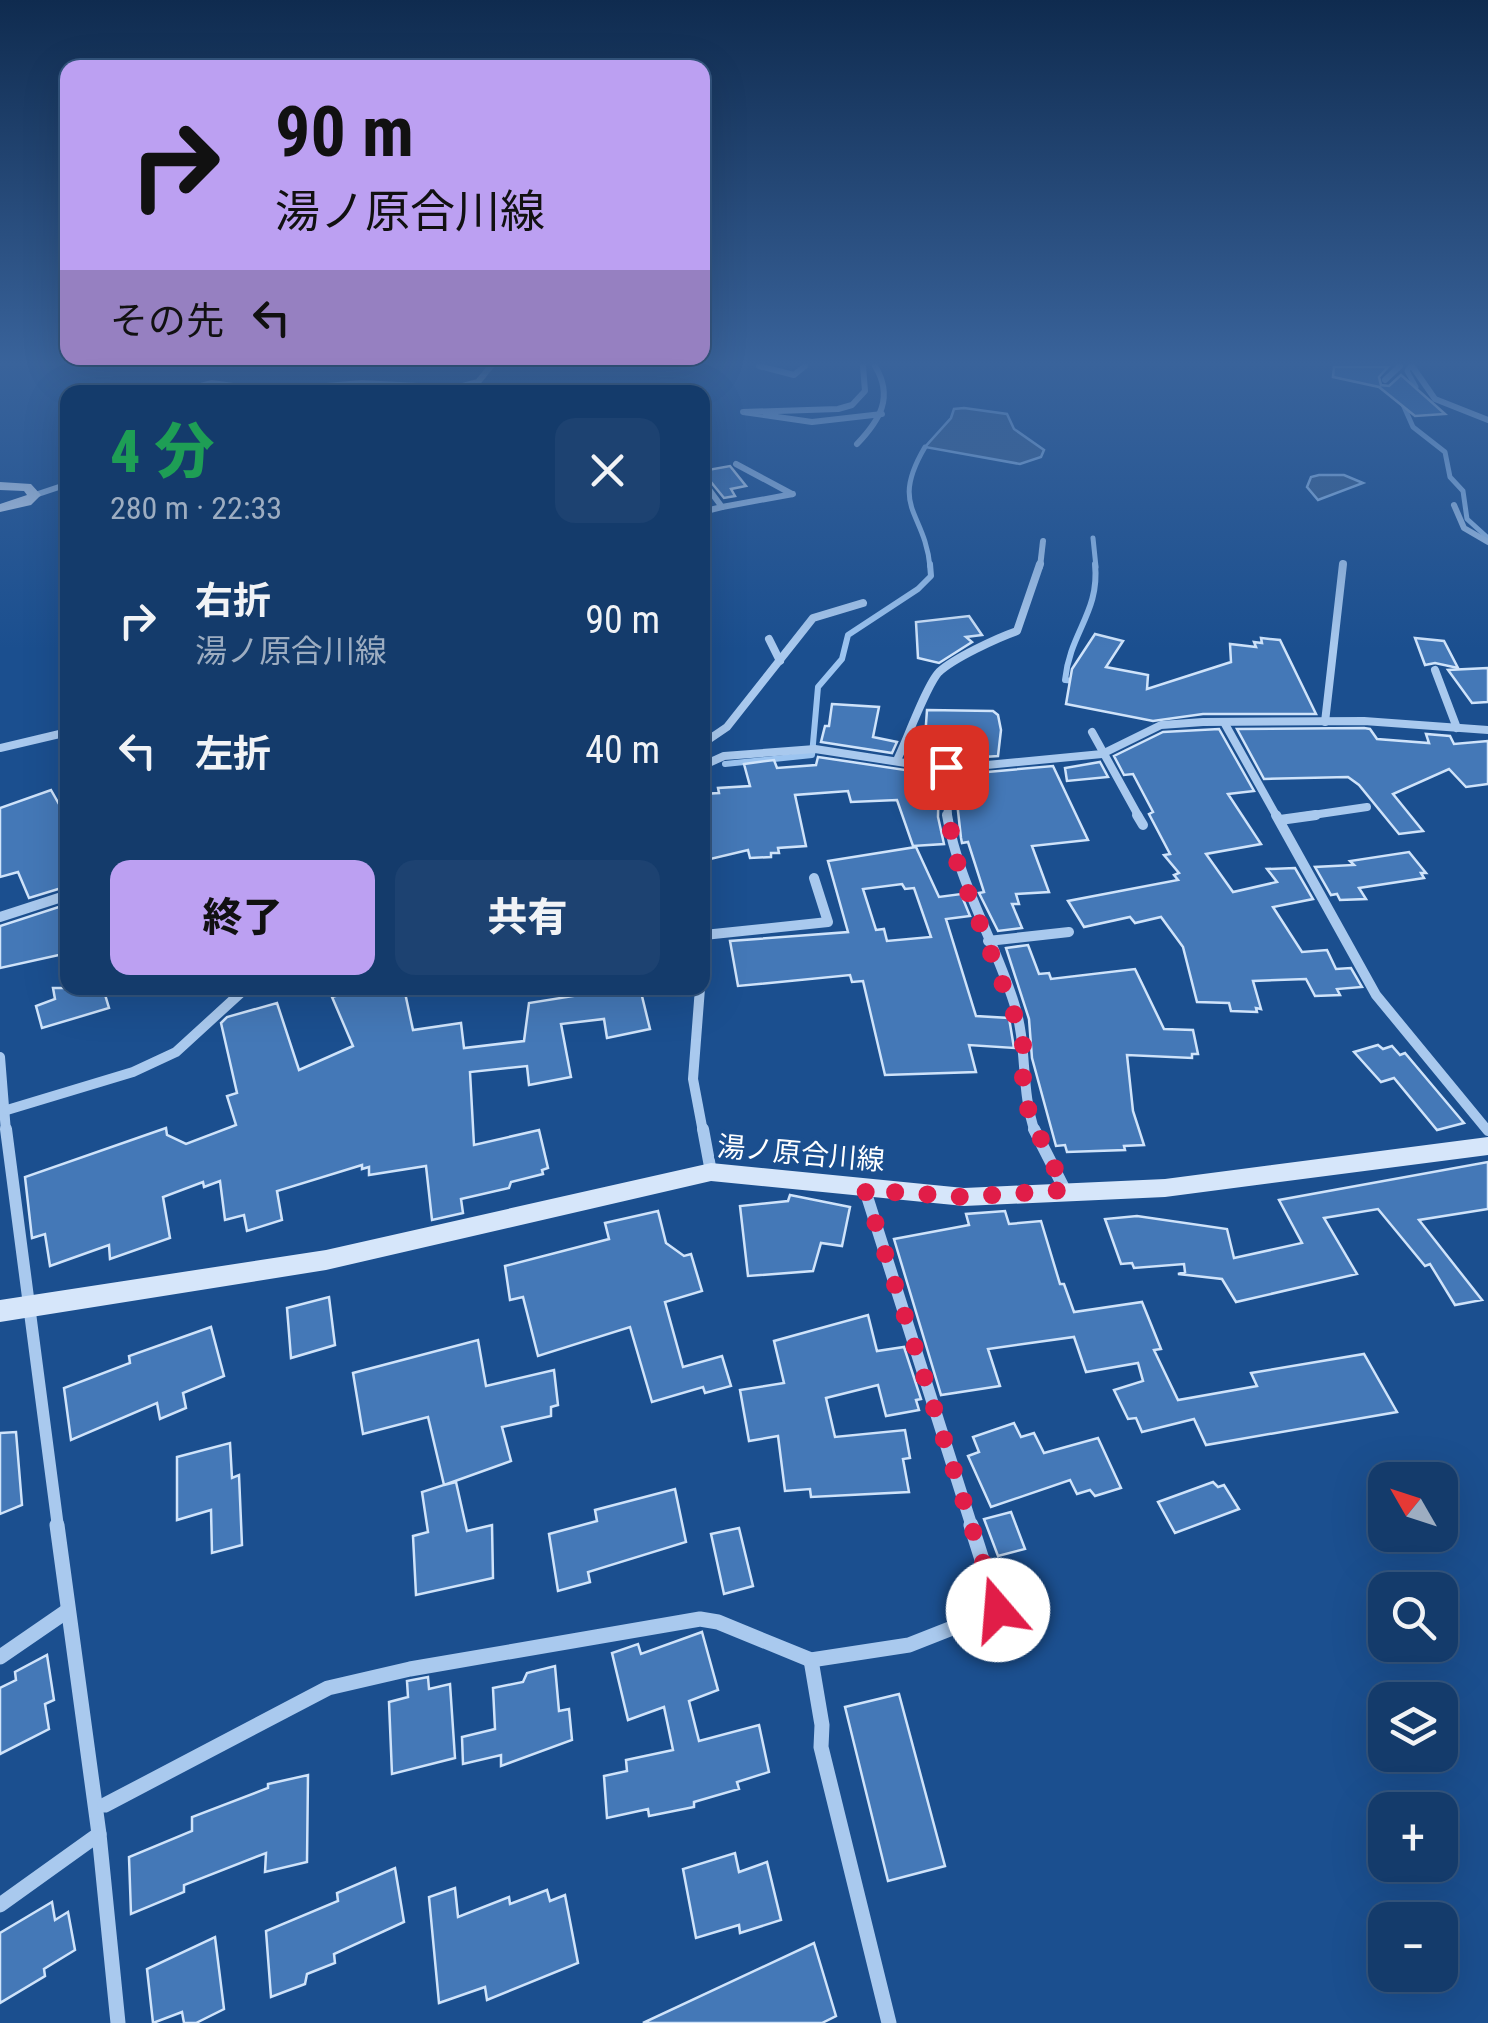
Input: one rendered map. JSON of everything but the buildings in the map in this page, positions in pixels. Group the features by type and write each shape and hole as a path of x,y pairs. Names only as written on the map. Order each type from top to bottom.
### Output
{"main road":[{"path":"0,486 27,488 35,494 26,502 0,508"},
{"name":"湯ノ原合川線","path":"0,1311 326,1260 711,1172 964,1197 1165,1188 1488,1146"}],"street":[{"path":"710,510 793,494 736,464"},
{"path":"35,494 60,486"},
{"path":"710,491 722,507"},
{"path":"1454,506 1464,528 1488,542"},
{"path":"897,760 938,673 973,654 980,645 1017,631 1025,602 1039,576 1043,541"},
{"path":"1325,722 1343,563"},
{"path":"710,739 727,727 813,618 863,602"},
{"path":"769,639 780,661"},
{"path":"1435,670 1457,728"},
{"path":"710,761 815,749 946,767 1104,753 1160,724 1325,722 1488,730"},
{"path":"1226,724 1376,995 1488,1131"},
{"path":"1092,732 1144,824"},
{"path":"0,748 60,734"},
{"path":"946,767 943,792 958,866 1023,1038 1023,1089 1030,1116 1065,1190"},
{"path":"1280,820 1367,807"},
{"path":"710,934 828,922 814,878"},
{"path":"0,917 60,897"},
{"path":"988,940 1069,932"},
{"path":"7,1110 133,1072 176,1052 238,995"},
{"path":"700,995 694,1079 711,1172"},
{"path":"0,1057 7,1110 5,1175 29,1306 98,1834 118,2023"},
{"path":"105,1805 328,1688 410,1668 700,1619 734,1628 811,1660 909,1644 998,1610 865,1190"},
{"path":"0,1657 67,1611"},
{"path":"811,1660 822,1726 820,1747 888,2023"},
{"path":"0,1905 98,1834"}],"water":[{"path":"1344,475 1363,483 1318,500 1307,487 1311,477"}],"waterway":[{"path":"918,460 909,497 930,567"},
{"path":"1447,460 1450,477 1463,491 1467,519 1488,538"},
{"path":"1093,538 1096,567"},
{"path":"725,764 812,755 818,687 842,659 848,635 918,589 931,576 930,564"},
{"path":"1076,681 1065,680 1072,648 1093,596 1095,564"}],"route":[{"path":"946,767 943,792 958,866 1023,1038 1023,1089 1030,1116 1047,1160 1065,1190 964,1197 865,1190 920,1374 998,1610"}]}
